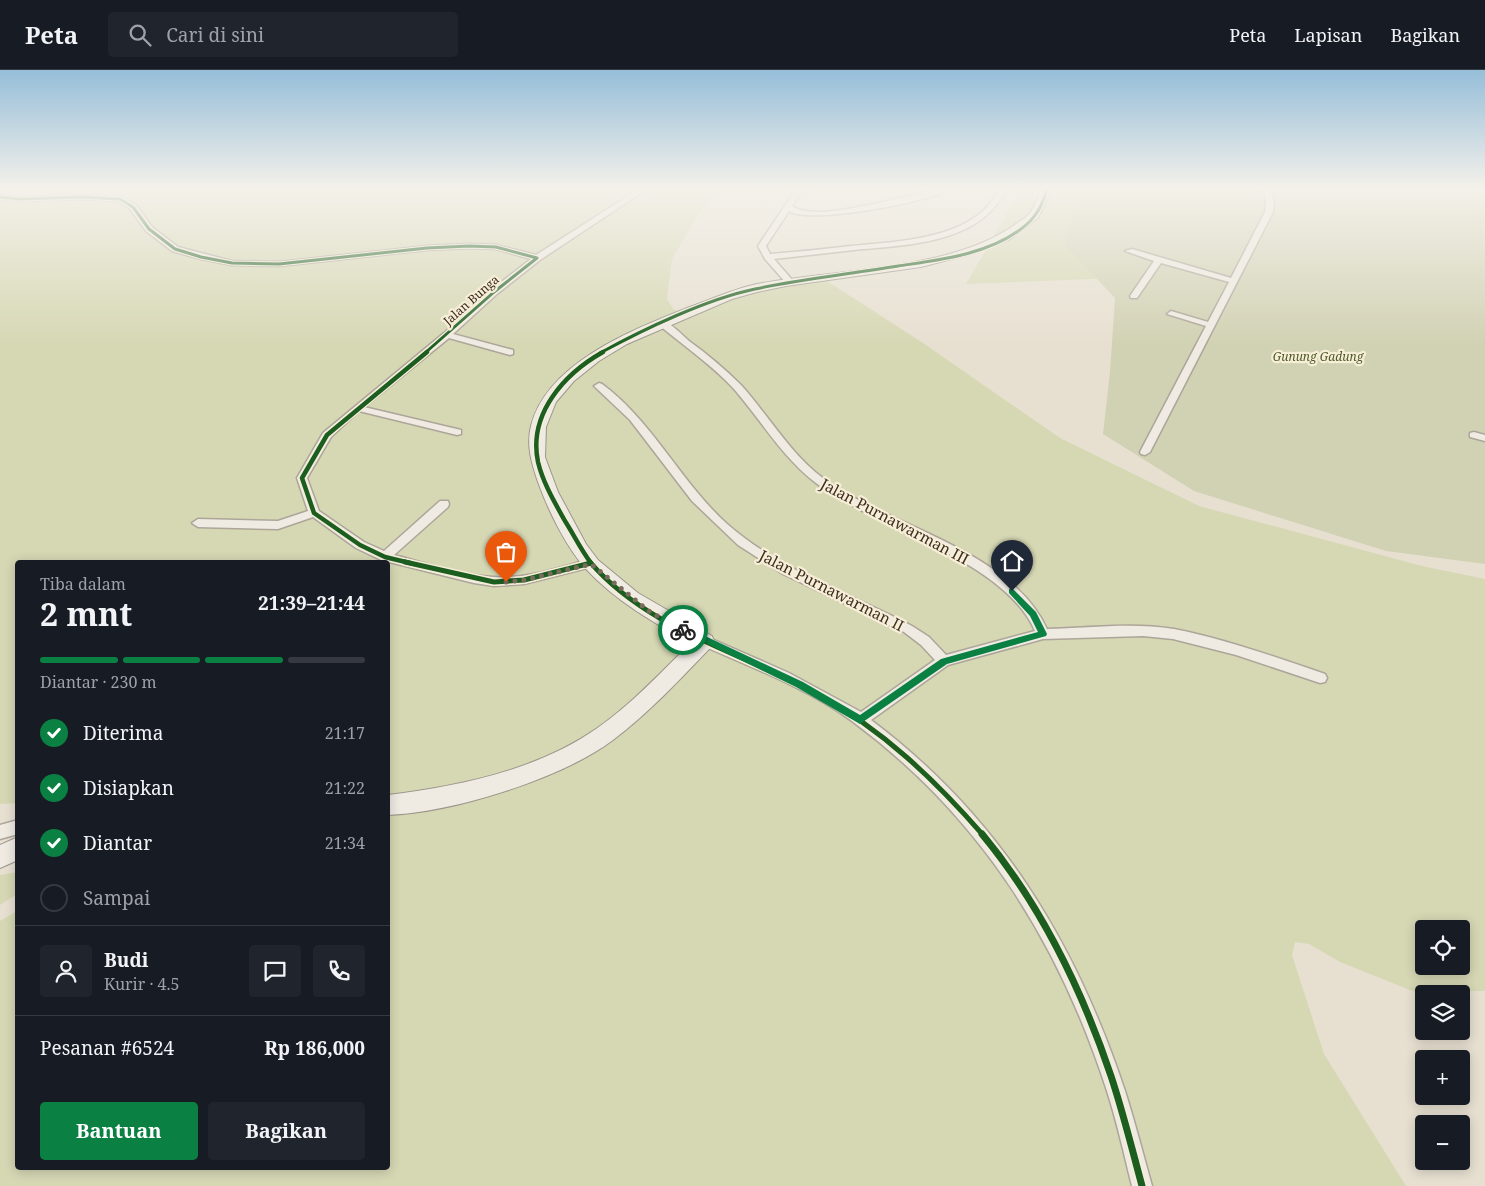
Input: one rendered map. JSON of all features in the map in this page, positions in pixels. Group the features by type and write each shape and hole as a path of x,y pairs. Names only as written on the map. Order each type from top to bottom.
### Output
{"street":[{"path":"163,241 175,249 201,257 232,263 279,264 427,248 469,246 496,247 537,258"},
{"name":"Jalan Bunga","path":"314,513 302,478 327,436 448,334 494,292 537,258 563,241"},
{"path":"764,241 763,250 790,282"},
{"path":"768,257 884,245 904,241"},
{"path":"1000,241 942,259 860,273 790,282 733,294 662,323 608,348 573,372 557,389 544,410 538,431 537,454 546,484 591,564 650,612 705,641 800,684 860,720 896,749 962,811 1003,862 1031,906 1063,963 1082,1003 1105,1061 1142,1186"},
{"path":"1145,452 1254,241"},
{"path":"1129,251 1233,281"},
{"path":"1134,296 1159,260"},
{"path":"1170,314 1210,325"},
{"name":"Jalan Purnawarman III","path":"662,323 735,385 784,448 807,472 841,495 961,556 982,569 1020,598 1034,614 1043,634"},
{"path":"448,334 510,352"},
{"name":"Jalan Purnawarman II","path":"599,386 630,411 681,481 724,527 747,545 790,571 908,630 925,641 944,662"},
{"path":"358,408 457,432"},
{"path":"1474,435 1485,438"},
{"path":"385,557 444,504"},
{"path":"198,523 278,525 314,513 360,545 385,557 474,579 494,582 524,580 591,564"},
{"path":"860,720 944,662 1043,634 1143,631 1173,634 1237,650 1320,678"},
{"path":"390,805 442,799 486,787 537,770 589,745 618,724 705,641"},
{"path":"0,832 15,828"},
{"path":"0,857 15,850"}],"green space":[{"path":"0,241 683,241 672,259 667,299 674,310 684,311 775,282 812,278 827,281 923,343 1060,438 1199,506 1422,566 1485,579 1485,991 1470,991 1470,985 1415,985 1415,992 1340,962 1309,944 1295,942 1292,955 1324,1054 1406,1186 0,1186 0,921 15,912 15,1170 390,1170 390,560 15,560 15,803 0,804"},
{"path":"991,241 1201,241 1166,276 966,284"},
{"name":"Gunung Gadung","path":"1066,241 1485,241 1485,564 1386,551 1194,491 1103,434 1110,372 1115,298 1065,245"},
{"path":"15,872 15,895 0,905 0,875"}],"cycle path":[{"path":"163,241 175,249 201,257 232,263 279,264 427,248 469,246 496,247 537,258 494,292 447,335 357,408 327,435 302,478 314,513 360,545 385,557 474,579 494,582 524,580 591,563"},
{"path":"1000,241 942,259 754,289 695,309 613,346 580,366 565,380 551,398 541,419 537,441 538,460 549,490 582,550 590,562 610,582 634,601 664,620 694,636 794,681 851,714 914,764 951,799 983,835 1003,861 1038,916 1082,1002 1110,1074 1142,1186"}],"way so far":[{"path":"506,582 524,580 591,564 650,612 683,630"}],"route":[{"path":"683,630 800,684 860,720 944,662 1043,634 1034,614 1012,591"}]}
